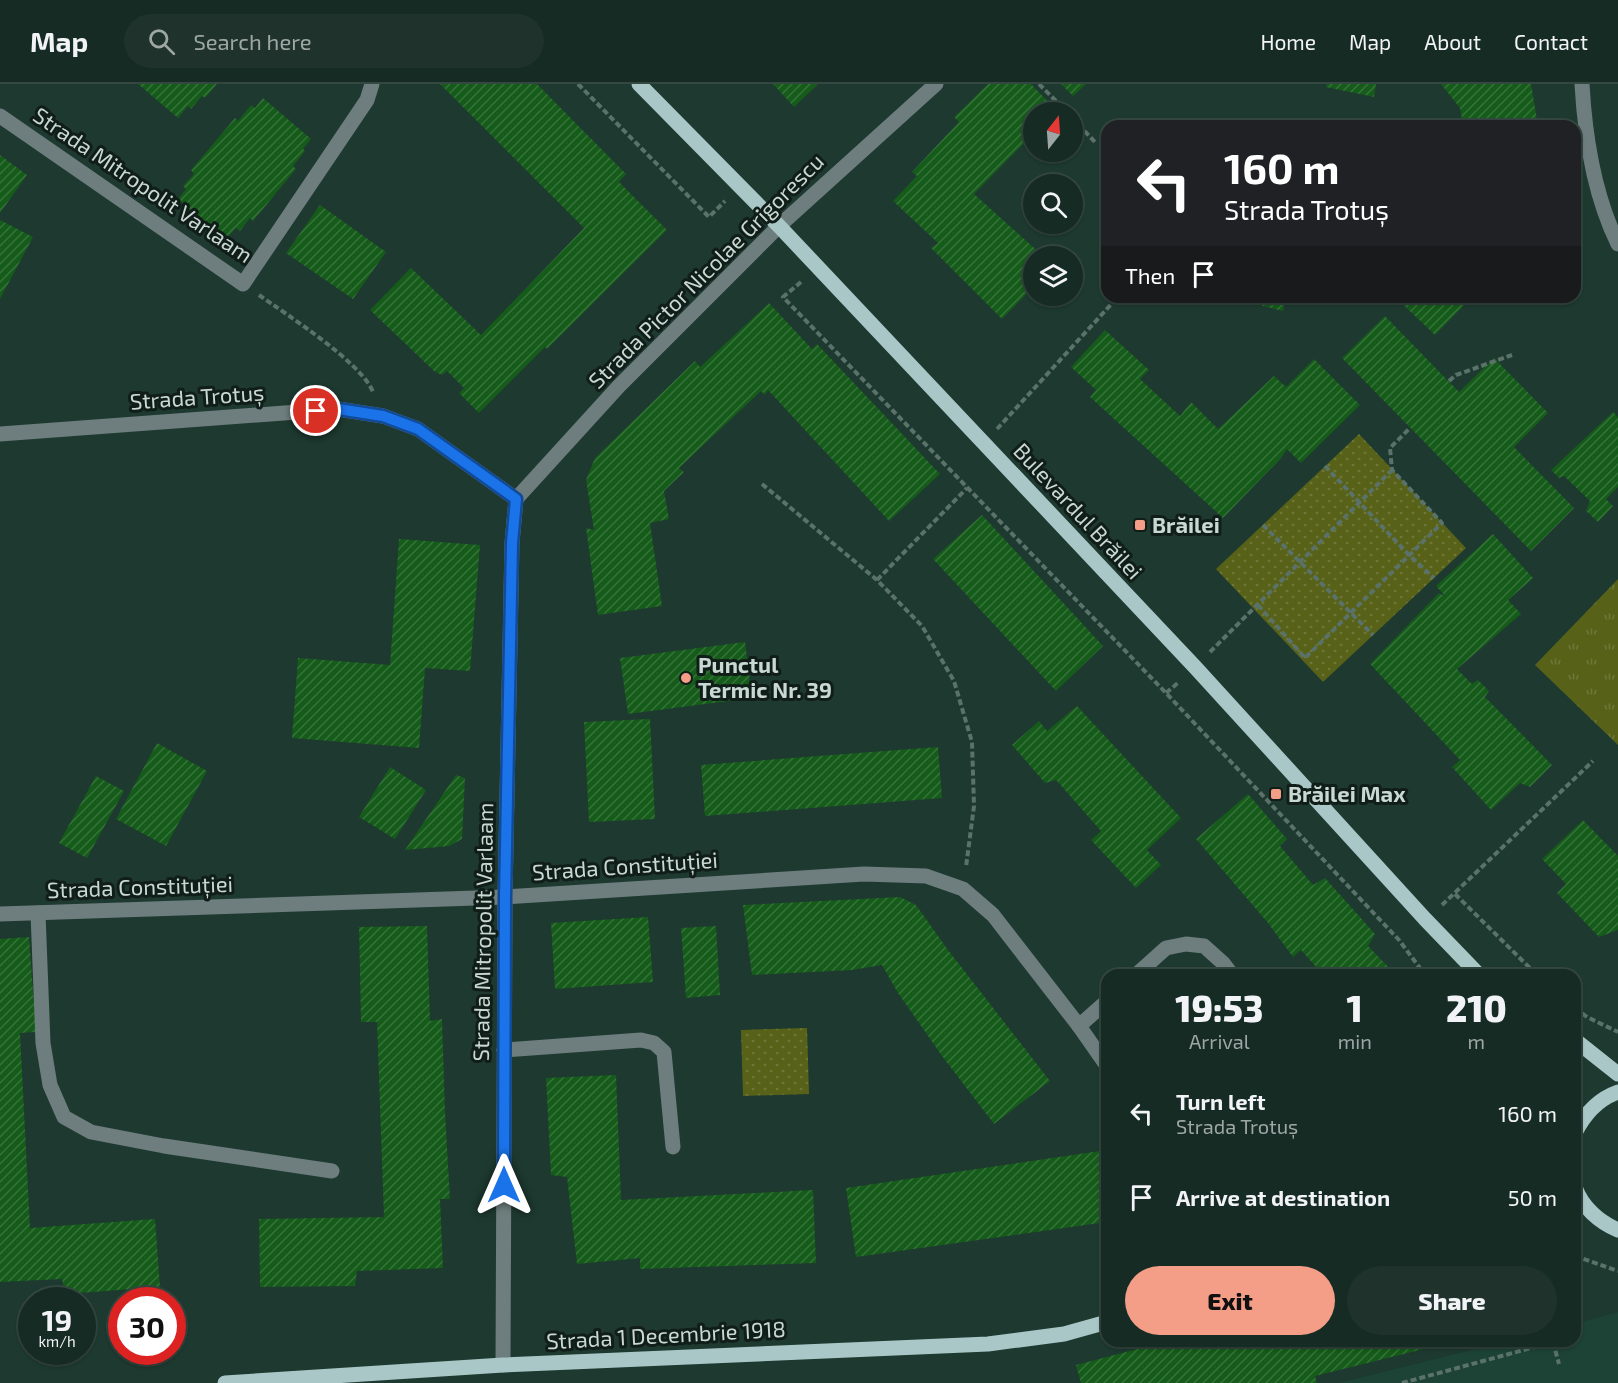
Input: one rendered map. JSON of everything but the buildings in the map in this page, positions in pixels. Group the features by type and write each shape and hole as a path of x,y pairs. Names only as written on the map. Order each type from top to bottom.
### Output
{"main road":[{"name":"Bulevardul Brăilei","path":"639,84 779,226 1195,668 1473,969"},
{"path":"1581,1045 1618,1074"},
{"path":"1581,1122 1599,1102 1618,1092"},
{"path":"1581,1197 1591,1213 1618,1230"},
{"path":"1581,1214 1591,1213"},
{"name":"Strada 1 Decembrie 1918","path":"225,1383 503,1365 988,1344 1064,1334 1101,1324"}],"street":[{"name":"Strada Mitropolit Varlaam","path":"0,116 243,284 367,100 372,84"},
{"name":"Strada Pictor Nicolae Grigorescu","path":"516,499 619,386 779,226 936,84"},
{"path":"1582,84 1585,129 1602,204 1618,244"},
{"name":"Strada Trotuș","path":"0,434 338,409 383,416 418,429 516,499"},
{"name":"Strada Mitropolit Varlaam","path":"503,1365 505,897 512,543 516,499"},
{"name":"Strada Constituției","path":"0,914 505,897 864,874 926,876 963,889 993,915 1101,1057"},
{"path":"38,913 43,1043 50,1085 64,1117 91,1132 164,1146 332,1171"},
{"path":"1143,969 1166,948 1185,944 1203,946 1228,969"},
{"path":"1079,1026 1101,1006"},
{"path":"504,1050 654,1042 664,1052 673,1147"}],"path":[{"path":"578,84 709,217"},
{"path":"1039,84 1057,102"},
{"path":"1083,129 1095,142"},
{"path":"243,284 343,356 370,385 383,416"},
{"path":"783,297 1166,693 1391,932 1420,969"},
{"path":"984,444 1112,303"},
{"path":"1449,381 1456,375 1512,356"},
{"path":"1258,604 1305,658 1442,523 1392,470 1390,448 1410,428"},
{"path":"1325,466 1409,555 1434,578"},
{"path":"1195,668 1392,470"},
{"path":"762,484 877,580 922,626 954,681 972,742 975,806 963,889"},
{"path":"877,580 967,488"},
{"path":"1263,525 1373,635"},
{"path":"1531,969 1455,894 1593,761"},
{"path":"1581,1012 1618,1032"},
{"path":"1581,1258 1618,1271"},
{"path":"1402,1383 1531,1347"},
{"path":"1555,1347 1559,1364"}],"shaded area":[{"path":"1618,1312 1618,1383 1339,1383 1484,1347 1581,1347 1581,1322"}],"green space":[{"path":"1359,434 1466,548 1323,682 1216,569"},
{"path":"1618,579 1618,745 1535,665"},
{"path":"807,1028 809,1094 743,1096 741,1030"}],"place":[{"name":"Brăilei","path":"1140,525"},
{"name":"Punctul Termic Nr. 39","path":"686,678"},
{"name":"Brăilei Max","path":"1276,794"}],"route":[{"path":"316,411 338,409 383,416 418,429 516,499 512,543 505,897 504,1185"}]}
